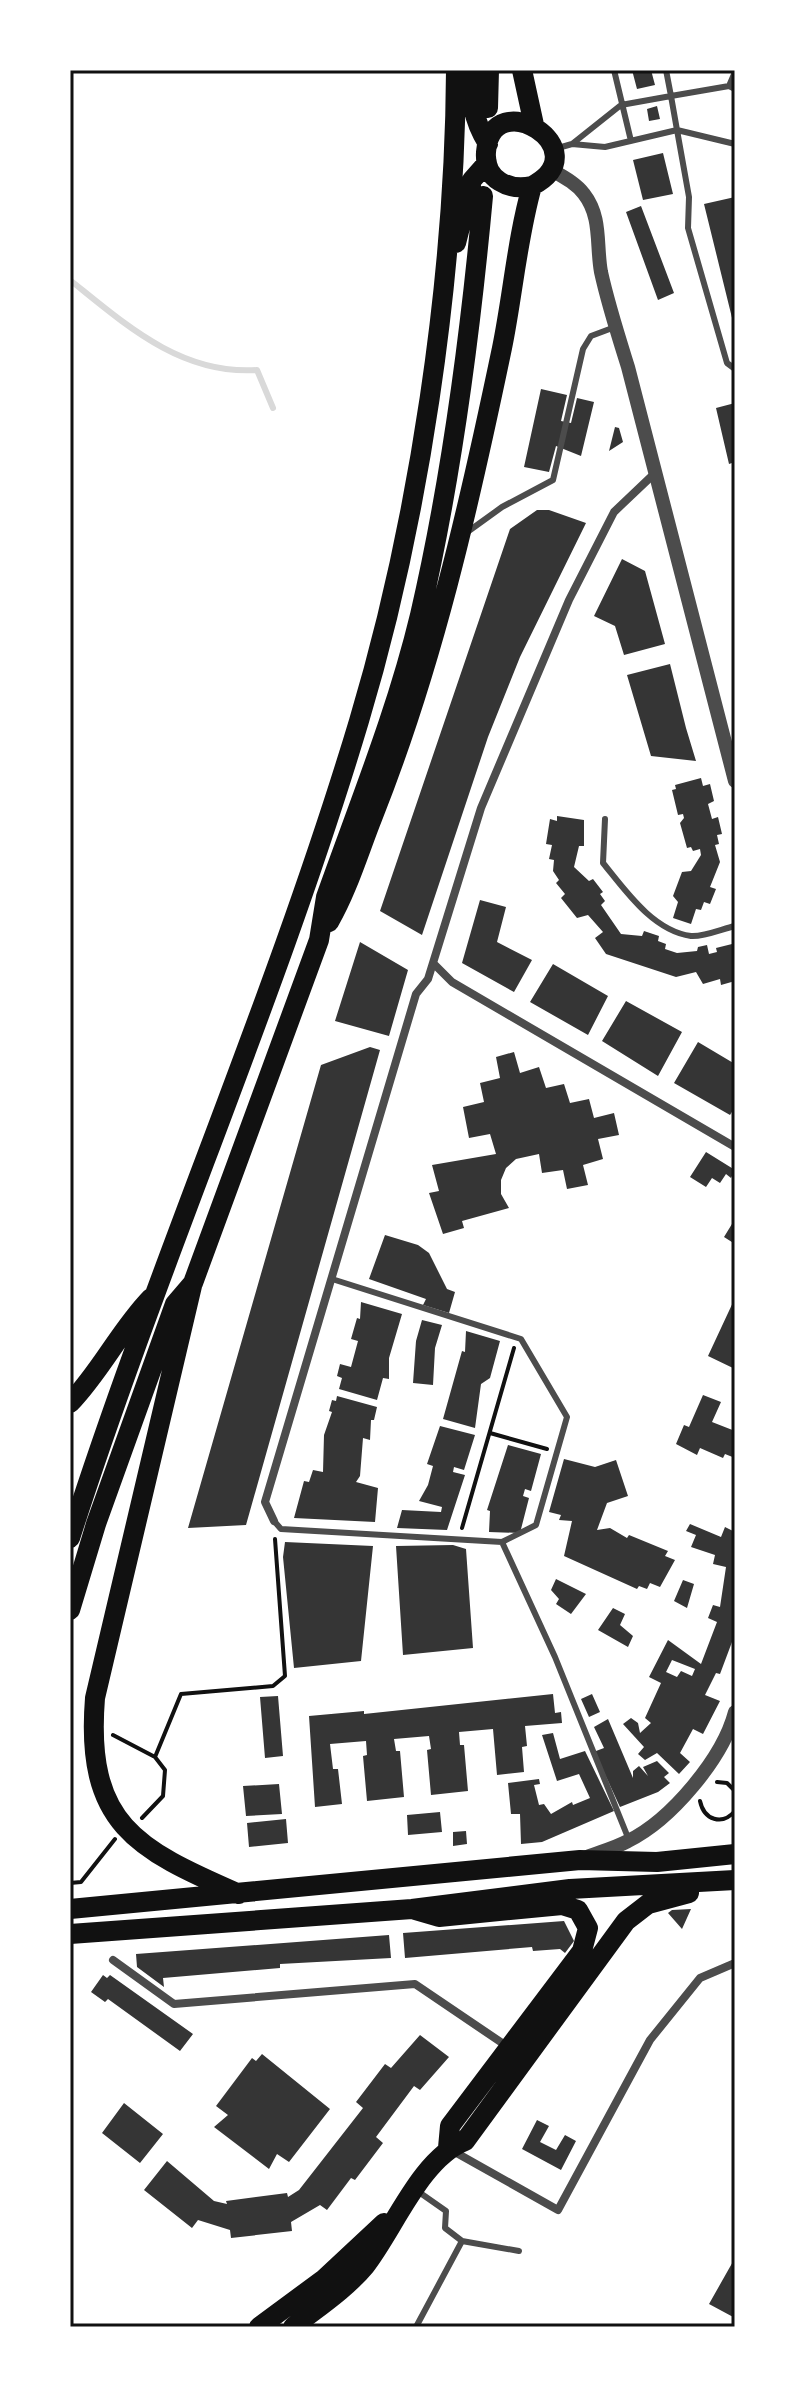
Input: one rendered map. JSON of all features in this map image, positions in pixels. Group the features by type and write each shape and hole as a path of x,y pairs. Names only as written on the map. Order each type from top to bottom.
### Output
{"main road":[{"path":"70,1538 156,1292 256,1023 359,722 385,627 420,456 444,272 456,70"},
{"path":"472,70 470,104 499,182 521,189 532,186"},
{"path":"488,108 489,70"},
{"path":"522,70 534,125"},
{"path":"239,1894 179,1869 152,1853 130,1834 105,1792 97,1767 93,1725 95,1698 193,1283 319,940 338,907 406,732 458,539 502,346 522,222 532,186 558,154 546,134 534,125 512,122 494,134 472,180 459,235 444,272"},
{"path":"319,940 326,897 419,618 453,454 471,333 483,196"},
{"path":"70,1610 96,1524 175,1304 193,1283"},
{"path":"70,1403 106,1358 128,1322 156,1292"},
{"path":"73,1909 580,1860 657,1862 735,1854"},
{"path":"72,1934 412,1909 570,1889 735,1880"},
{"path":"293,2327 364,2267 410,2197 448,2148 465,2141 626,1921 648,1904 697,1892 704,1882"},
{"path":"412,1909 439,1917 562,1905 578,1910 584,1918 588,1941 450,2126 448,2148"},
{"path":"259,2327 324,2279 410,2197"}],"street":[{"path":"558,154 596,217 601,269 615,327 735,781"},
{"path":"274,1521 265,1502 416,994 428,979 481,808 569,600 614,512 655,473"},
{"path":"433,963 452,982 735,1147"},
{"path":"580,1860 630,1841 703,1786 735,1712"},
{"path":"113,1960 174,2004 415,1984 509,2047"},
{"path":"448,2148 558,2210 650,2040 700,1978 735,1963"}],"lane":[{"path":"614,70 631,141"},
{"path":"666,70 689,197 688,228 727,363 735,369"},
{"path":"558,154 621,105 732,87 735,72"},
{"path":"558,154 605,147 677,130 735,144"},
{"path":"434,548 458,539 502,507 553,480 583,349 591,336 615,327"},
{"path":"605,819 603,863 643,910 673,929 692,936 735,926"},
{"path":"274,1521 281,1529 502,1542 536,1525 567,1417 521,1339 332,1279"},
{"path":"502,1542 555,1657 630,1841"},
{"path":"487,2111 493,2089 511,2062 509,2047 535,2046"},
{"path":"410,2197 446,2211 445,2228 462,2241 519,2251"},
{"path":"416,2327 462,2241"}],"path":[{"path":"458,1539 516,1338"},
{"path":"489,1433 557,1452"},
{"path":"155,1757 181,1694 273,1686 285,1676 274,1521"},
{"path":"108,1728 114,1736 155,1757 165,1770 166,1787 159,1802 141,1817"},
{"path":"735,1791 721,1782 703,1786 700,1805 713,1819 725,1819 735,1811"},
{"path":"70,1883 77,1883 117,1838"}],"building":[{"path":"632,70 651,70 655,85 637,89"},
{"path":"657,106 660,119 649,121 647,109"},
{"path":"663,153 673,194 643,200 633,160"},
{"path":"735,197 735,326 734,326 704,204"},
{"path":"641,206 674,293 658,300 626,212"},
{"path":"541,389 567,395 561,421 571,423 577,398 594,402 581,456 556,446 549,472 524,467"},
{"path":"735,403 735,462 729,464 716,408"},
{"path":"615,427 619,428 623,442 609,451"},
{"path":"537,510 549,510 586,523 520,657 488,737 422,935 380,911 510,529"},
{"path":"622,559 645,571 665,644 624,655 615,626 594,616"},
{"path":"670,664 696,761 651,756 627,675"},
{"path":"701,778 703,786 710,784 714,801 708,804 712,819 718,817 722,834 717,835 719,844 715,845 720,862 710,887 716,889 710,904 704,902 701,910 696,909 691,924 673,918 678,902 673,896 682,872 691,871 701,855 700,849 693,851 691,847 687,848 680,823 683,814 678,815 672,790 676,789 675,785"},
{"path":"557,816 584,820 584,846 579,846 574,867 589,881 593,879 603,892 600,894 605,901 601,905 621,934 642,936 644,931 659,936 658,941 666,944 665,949 677,953 697,951 698,947 707,945 709,954 717,952 716,948 732,944 735,981 721,985 720,979 703,984 696,972 676,977 606,954 595,938 603,932 588,915 577,918 561,898 565,894 556,883 559,880 553,871 554,860 549,859 552,845 546,844 550,819 557,821"},
{"path":"480,900 506,907 497,942 532,960 514,992 462,963"},
{"path":"360,942 408,970 389,1036 335,1021"},
{"path":"553,964 608,996 588,1035 530,1002"},
{"path":"626,1001 682,1032 658,1076 602,1041"},
{"path":"698,1042 735,1064 735,1107 730,1115 674,1083"},
{"path":"370,1047 380,1050 246,1525 188,1528 321,1065"},
{"path":"514,1052 520,1073 539,1067 546,1088 564,1084 570,1103 589,1099 594,1118 614,1113 619,1135 598,1139 603,1159 583,1165 588,1185 567,1189 563,1170 542,1173 539,1154 516,1159 506,1168 501,1180 501,1194 509,1208 462,1221 464,1228 443,1234 429,1193 439,1191 432,1165 496,1154 490,1134 469,1138 463,1107 484,1102 480,1083 500,1078 496,1057"},
{"path":"706,1152 735,1170 731,1178 726,1174 720,1183 712,1178 706,1187 690,1177"},
{"path":"735,1219 735,1244 724,1237"},
{"path":"385,1235 418,1245 429,1253 447,1289 455,1292 449,1313 423,1305 426,1299 369,1279"},
{"path":"735,1298 735,1369 708,1356"},
{"path":"361,1302 402,1314 389,1358 389,1379 383,1378 377,1400 339,1389 342,1378 337,1376 340,1364 351,1367 358,1341 351,1339 357,1318 360,1319"},
{"path":"422,1320 442,1325 435,1348 433,1385 413,1383 416,1341"},
{"path":"466,1331 500,1341 490,1378 481,1384 475,1428 443,1419 462,1351 465,1352"},
{"path":"703,1395 721,1402 712,1422 735,1431 735,1458 725,1454 723,1458 700,1448 697,1455 676,1444 684,1425 689,1427"},
{"path":"337,1396 377,1407 374,1420 371,1420 370,1440 363,1438 360,1476 356,1482 378,1488 375,1522 294,1518 304,1481 309,1482 313,1470 323,1472 324,1435 332,1412 329,1411 332,1400 336,1401"},
{"path":"440,1426 475,1435 464,1470 454,1467 453,1472 465,1475 447,1530 397,1528 402,1510 441,1512 442,1507 419,1501 428,1485 433,1466 427,1464"},
{"path":"508,1445 541,1454 531,1491 525,1489 523,1496 529,1498 520,1533 489,1532 490,1511 487,1510"},
{"path":"564,1459 595,1467 616,1460 628,1496 607,1503 597,1530 610,1528 627,1538 629,1535 668,1551 665,1556 675,1560 660,1587 650,1583 647,1589 639,1586 637,1589 564,1556 572,1521 559,1520 561,1515 549,1512"},
{"path":"690,1524 721,1537 725,1527 735,1532 735,1634 720,1674 716,1673 705,1695 720,1701 703,1734 693,1729 680,1753 690,1762 679,1774 657,1753 645,1760 638,1754 644,1747 623,1724 631,1718 638,1723 640,1733 651,1723 645,1718 661,1683 649,1677 668,1640 701,1664 717,1622 708,1618 713,1605 720,1607 726,1567 713,1564 715,1555 691,1547 696,1535 686,1531","holes":["672,1660 695,1669 692,1676 681,1671 677,1677 666,1672"]},
{"path":"285,1542 373,1546 361,1661 294,1668 283,1557"},
{"path":"453,1545 466,1549 473,1648 403,1655 396,1546"},
{"path":"556,1579 586,1594 571,1614 556,1604 559,1599 551,1590"},
{"path":"683,1580 694,1584 687,1608 674,1601"},
{"path":"613,1608 625,1614 620,1625 633,1636 628,1647 598,1630"},
{"path":"553,1694 555,1713 561,1712 562,1723 525,1726 527,1746 522,1747 524,1772 497,1775 493,1729 459,1732 460,1745 464,1745 468,1791 431,1795 427,1750 431,1749 429,1736 394,1739 396,1751 400,1751 404,1797 367,1801 363,1756 367,1755 366,1741 330,1744 333,1769 338,1769 342,1804 315,1807 309,1716 364,1711 364,1714"},
{"path":"592,1694 600,1712 589,1717 581,1699"},
{"path":"278,1696 283,1756 265,1758 260,1697"},
{"path":"608,1719 633,1778 633,1771 639,1766 648,1776 643,1767 657,1761 669,1773 664,1777 670,1783 658,1792 620,1807 596,1755 596,1751 604,1748 594,1727"},
{"path":"553,1733 560,1759 585,1751 614,1811 542,1842 521,1844 520,1814 511,1814 508,1783 539,1779 540,1784 534,1785 539,1805 544,1804 551,1814 572,1802 573,1805 590,1798 579,1774 557,1781 542,1735"},
{"path":"279,1784 282,1814 246,1816 243,1786"},
{"path":"440,1812 442,1832 408,1835 407,1815"},
{"path":"286,1819 288,1843 249,1847 247,1823"},
{"path":"466,1831 467,1844 453,1846 453,1832"},
{"path":"691,1909 682,1929 668,1913 672,1910"},
{"path":"564,1921 574,1941 565,1953 560,1949 533,1951 532,1947 405,1958 403,1933"},
{"path":"389,1935 391,1958 280,1964 280,1968 163,1978 164,1987 137,1967 136,1954"},
{"path":"103,1975 107,1978 110,1975 193,2034 180,2051 108,1999 105,2002 91,1992"},
{"path":"420,2035 449,2057 420,2090 414,2086 376,2137 383,2143 355,2180 351,2178 327,2210 320,2205 291,2222 292,2231 231,2238 230,2230 198,2220 192,2228 144,2190 167,2161 214,2201 227,2204 226,2201 287,2193 288,2197 299,2190 363,2108 356,2102 385,2064 391,2068"},
{"path":"262,2054 330,2109 289,2162 277,2154 269,2169 214,2127 228,2115 216,2106 252,2058 256,2061"},
{"path":"124,2103 163,2134 140,2163 102,2133"},
{"path":"537,2120 549,2126 540,2142 556,2150 565,2135 576,2141 561,2170 522,2149"},
{"path":"735,2258 735,2318 709,2304"}],"waterway":[{"path":"70,280 134,330 179,356 229,369 257,370 273,408"}]}
